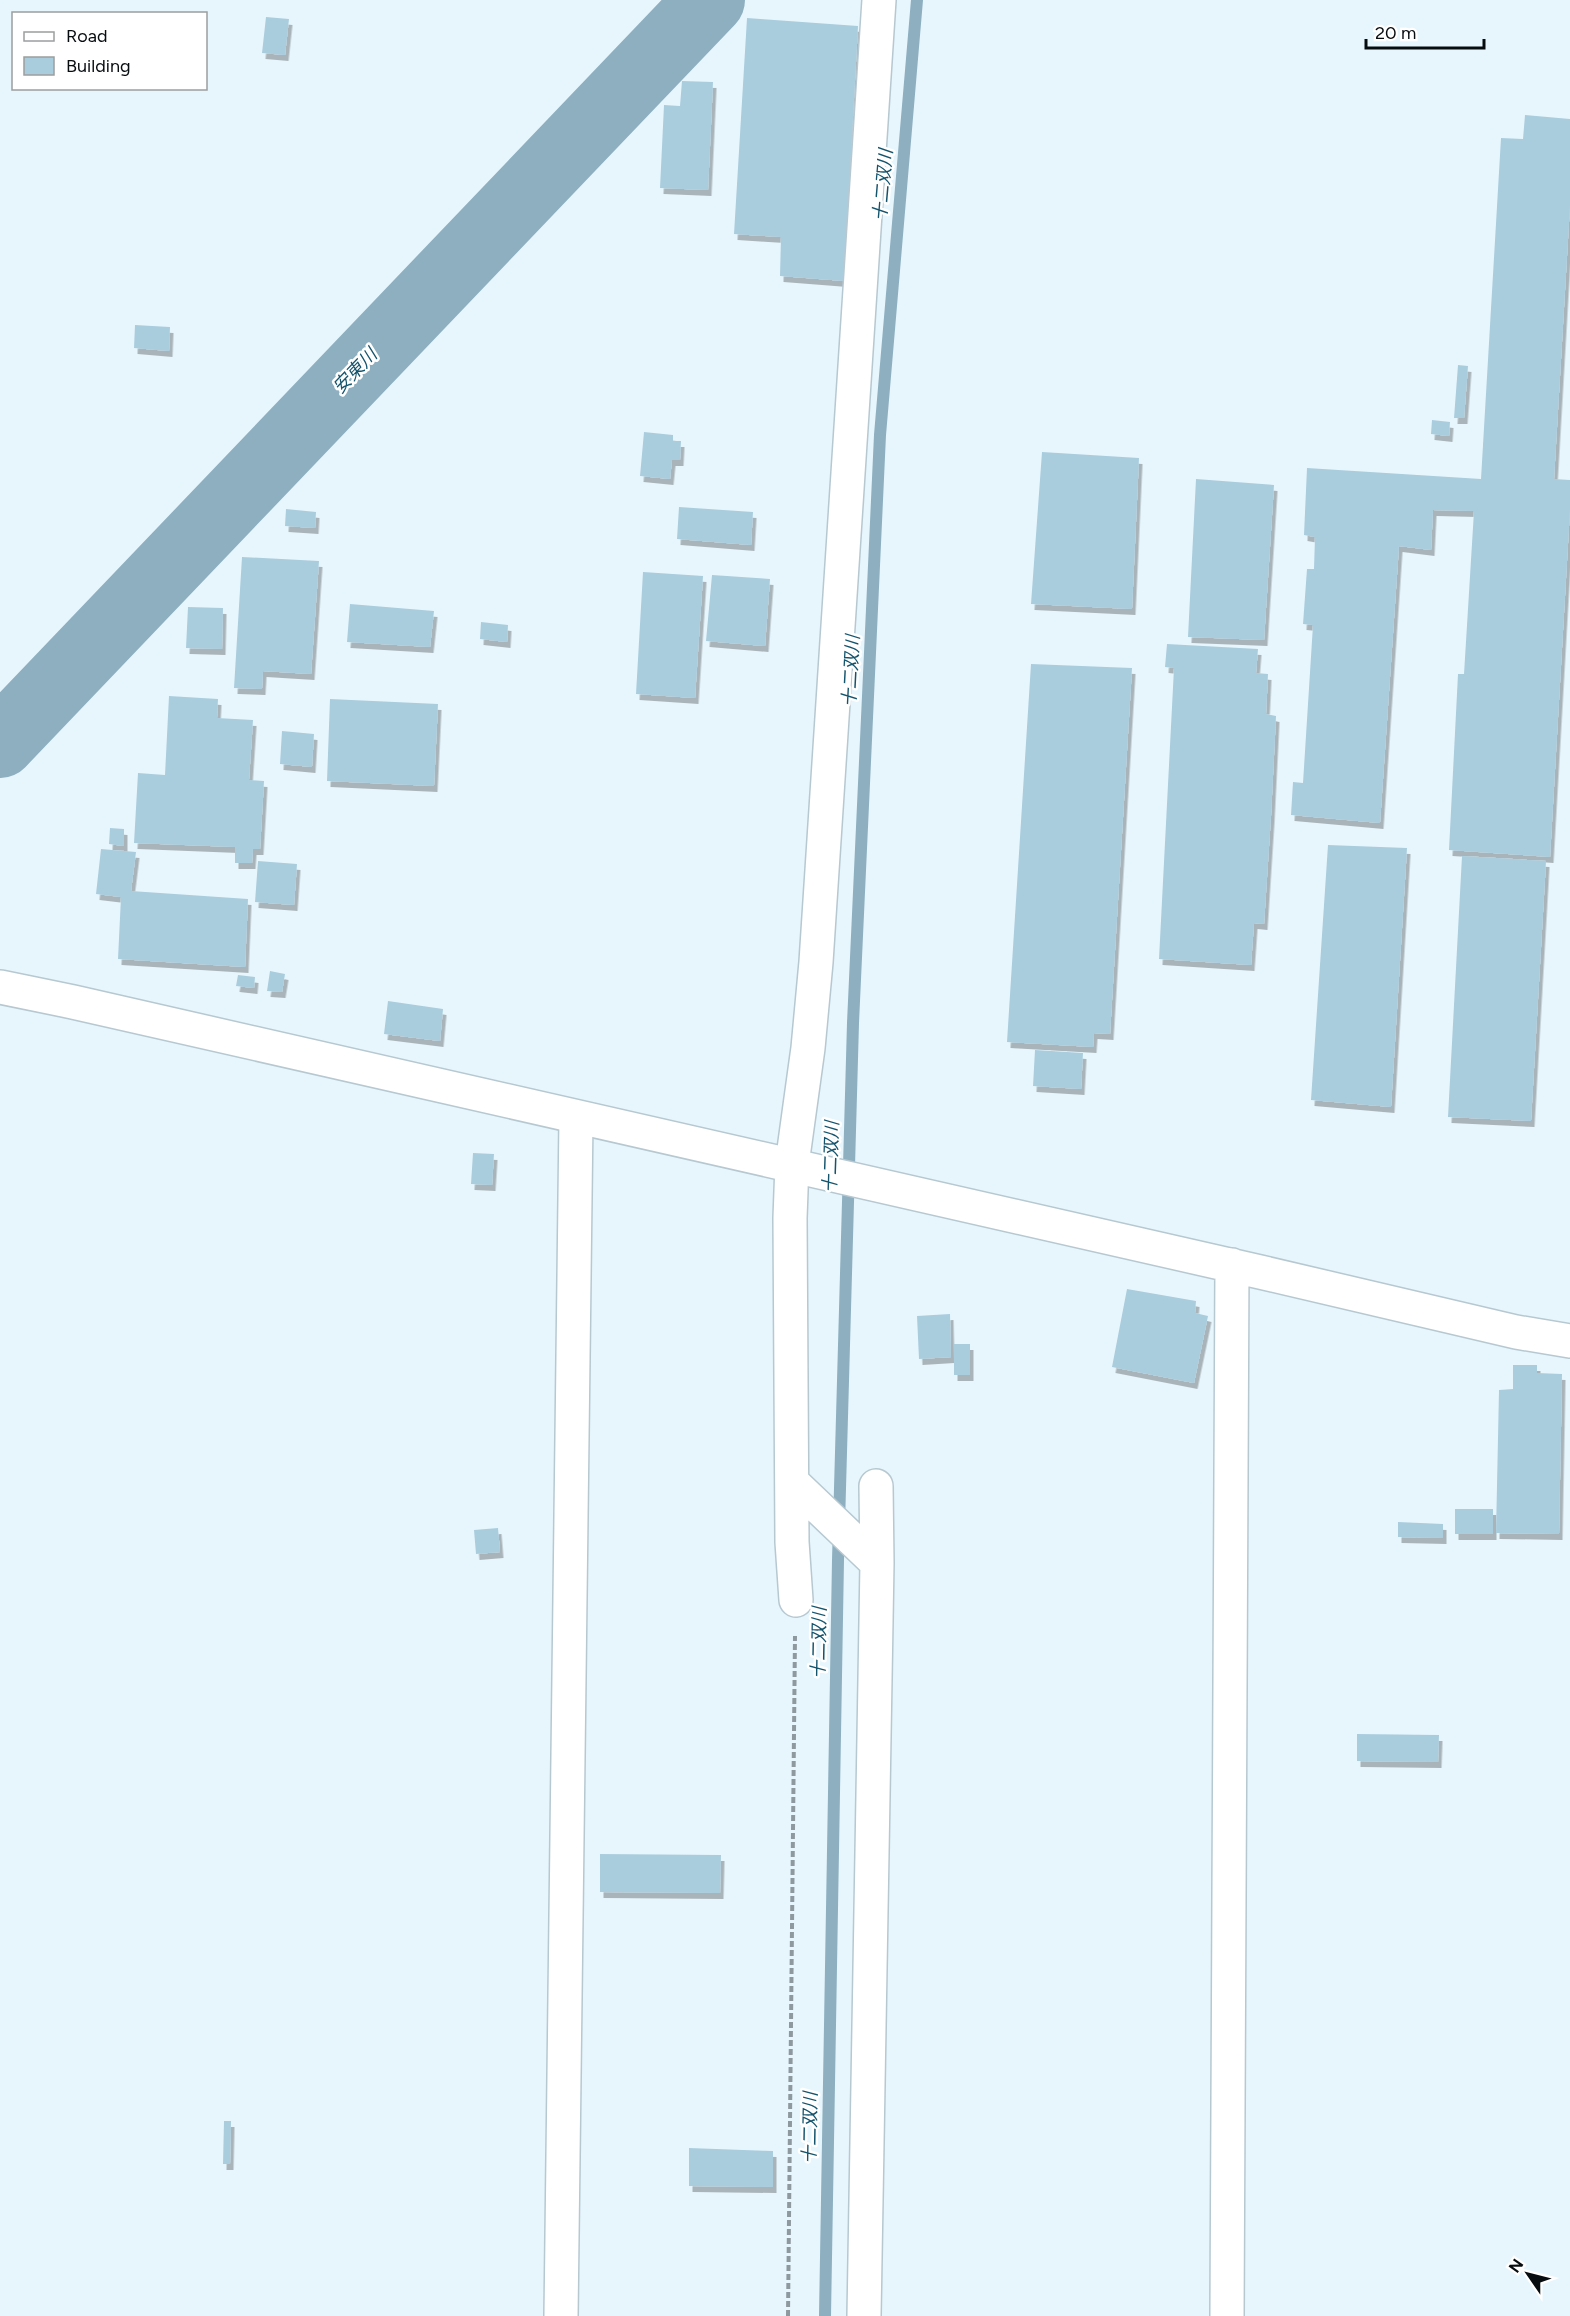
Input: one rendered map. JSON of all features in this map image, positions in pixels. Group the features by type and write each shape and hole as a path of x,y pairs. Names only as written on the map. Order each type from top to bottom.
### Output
{"street":[{"path":"796,1600 792,1542 789,1341 806,1167 808,1048 816,962 879,0"},
{"path":"0,987 576,1118 806,1167 1232,1264 1516,1332 1570,1341"},
{"path":"561,2316 576,1118"},
{"path":"1227,2316 1232,1264"},
{"path":"792,1482 877,1563"},
{"path":"864,2316 877,1563 876,1486"}],"path":[{"path":"788,2316 796,1600"}],"building":[{"path":"266,17 289,19 285,55 262,53"},
{"path":"747,18 858,26 844,281 780,276 781,237 734,234"},
{"path":"682,81 713,82 708,190 660,188 664,105 680,106"},
{"path":"1525,115 1570,119 1570,205 1554,479 1570,480 1570,509 1550,857 1449,850 1458,674 1464,674 1474,511 1433,510 1431,550 1399,546 1380,823 1291,815 1293,782 1303,783 1313,625 1303,624 1307,569 1314,569 1315,537 1304,535 1307,468 1481,479 1501,138 1523,139"},
{"path":"135,325 170,327 169,351 134,348"},
{"path":"1458,365 1468,366 1464,418 1454,418"},
{"path":"1432,420 1450,422 1449,436 1431,434"},
{"path":"644,432 673,435 673,441 681,441 680,460 672,460 670,479 640,476"},
{"path":"1042,452 1139,458 1132,609 1031,604"},
{"path":"1196,479 1274,485 1264,640 1188,637"},
{"path":"679,507 753,512 751,545 677,539"},
{"path":"286,509 316,512 315,528 285,526"},
{"path":"242,557 319,561 311,674 263,671 262,689 234,688"},
{"path":"643,572 703,576 695,698 636,694"},
{"path":"712,575 770,579 765,646 706,641"},
{"path":"350,604 434,611 430,647 347,642"},
{"path":"188,607 223,608 222,649 186,648"},
{"path":"481,622 508,625 507,642 480,639"},
{"path":"1167,644 1258,649 1256,673 1268,674 1266,714 1276,716 1271,816 1264,924 1254,923 1251,965 1159,959 1174,668 1165,667"},
{"path":"1031,664 1132,668 1110,1034 1094,1033 1093,1047 1007,1042"},
{"path":"169,696 218,699 217,718 253,720 249,780 264,781 260,849 253,849 252,863 235,863 235,847 134,843 138,773 165,775"},
{"path":"330,699 438,704 434,786 327,781"},
{"path":"282,731 314,734 312,767 280,764"},
{"path":"110,828 124,829 124,846 109,844"},
{"path":"1328,845 1407,848 1391,1107 1311,1100"},
{"path":"101,849 136,852 131,891 248,899 245,967 118,959 121,897 96,894"},
{"path":"1462,856 1546,861 1531,1121 1448,1117"},
{"path":"258,861 297,864 294,905 255,902"},
{"path":"270,971 285,974 282,992 267,991"},
{"path":"238,975 255,977 254,988 236,986"},
{"path":"388,1001 443,1009 440,1041 384,1034"},
{"path":"1035,1050 1083,1053 1081,1089 1033,1086"},
{"path":"473,1153 494,1154 492,1185 471,1184"},
{"path":"1127,1289 1196,1301 1195,1313 1208,1316 1194,1383 1112,1367"},
{"path":"950,1314 951,1357 919,1359 917,1316"},
{"path":"954,1344 970,1344 970,1375 954,1375"},
{"path":"1513,1365 1537,1365 1537,1373 1562,1374 1559,1534 1496,1533 1499,1390 1513,1389"},
{"path":"1455,1509 1493,1509 1493,1534 1455,1534"},
{"path":"1398,1522 1443,1524 1443,1538 1398,1537"},
{"path":"498,1528 500,1552 476,1554 474,1530"},
{"path":"1357,1734 1439,1735 1438,1762 1357,1761"},
{"path":"600,1854 721,1855 720,1893 600,1892"},
{"path":"224,2121 231,2121 230,2164 223,2164"},
{"path":"689,2148 773,2151 773,2187 689,2186"}],"waterway":[{"name":"安東川","path":"0,743 710,0"},
{"name":"十二双川","path":"825,2316 838,1560 853,1023 880,435 917,0"}]}
